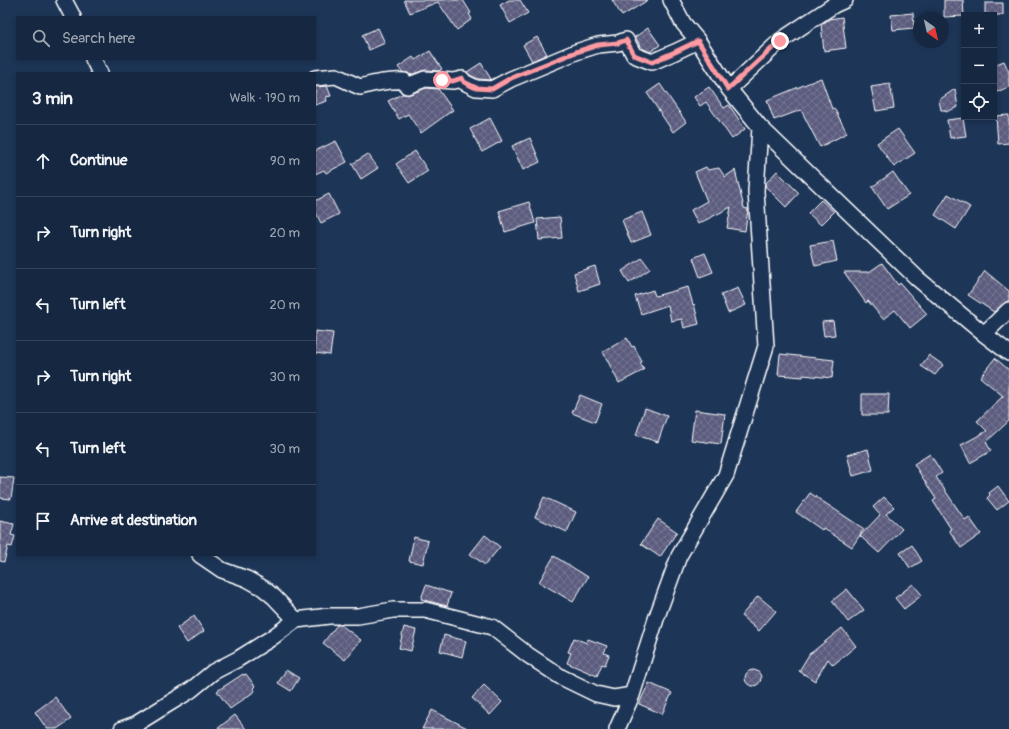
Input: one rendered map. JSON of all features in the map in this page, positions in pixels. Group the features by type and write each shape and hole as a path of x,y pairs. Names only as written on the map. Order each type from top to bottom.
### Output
{"street":[{"path":"64,0 72,16"},
{"path":"671,0 683,22 698,41 728,89 760,127 918,279 1009,353"},
{"path":"728,89 780,41 834,5 846,0"},
{"path":"316,78 336,76 360,87 393,80 404,80 407,86 425,79 453,81 462,78 464,82 476,88 492,89 511,78 576,52 598,45 618,43 626,40 634,55 652,62 698,41"},
{"path":"94,60 100,72"},
{"path":"617,729 632,695 656,619 679,556 726,475 766,346 756,191 760,127"},
{"path":"984,334 1009,310"},
{"path":"201,556 222,570 247,579 263,588 296,620"},
{"path":"122,729 136,724 185,694 213,672 238,659 270,639 296,620 329,616 358,616 393,610 425,610 492,627 528,655 561,677 596,694 614,698 632,695"}],"building":[{"path":"404,0 463,0 471,13 469,14 472,19 457,30 438,2 410,13"},
{"path":"509,0 520,0 528,13 510,23 500,5"},
{"path":"612,0 648,0 622,16"},
{"path":"944,0 963,0 964,12 961,12 961,16 949,17 949,12 944,12"},
{"path":"985,3 1003,3 1003,15 997,15 997,12 985,12"},
{"path":"913,13 913,28 893,30 891,15"},
{"path":"842,17 846,48 824,51 821,25 829,19"},
{"path":"378,28 385,43 369,50 362,35"},
{"path":"648,28 660,45 650,52 642,48 635,37"},
{"path":"537,37 547,54 532,61 523,45"},
{"path":"430,51 442,69 439,71 425,70 410,75 402,72 398,67 413,57 415,60"},
{"path":"1004,61 1009,72 1009,87 997,92 997,84 997,64"},
{"path":"481,63 491,79 490,80 478,79 467,72"},
{"path":"821,78 832,109 834,108 847,133 820,147 801,110 774,120 767,100"},
{"path":"660,84 686,122 673,132 647,93"},
{"path":"890,84 894,108 876,111 871,87"},
{"path":"327,86 331,96 326,97 327,101 316,105 316,87"},
{"path":"709,87 724,108 729,105 745,129 732,139 706,102 700,106 694,97"},
{"path":"426,88 438,89 453,110 421,133 408,114 399,119 388,101 402,94 410,94"},
{"path":"955,89 958,107 946,112 945,110 941,110 939,100"},
{"path":"1009,115 1009,143 998,144 997,116"},
{"path":"490,118 502,141 482,152 470,129"},
{"path":"961,118 961,120 963,120 966,136 950,138 947,120"},
{"path":"898,129 915,153 894,167 877,143"},
{"path":"530,138 540,162 523,170 512,146"},
{"path":"336,141 347,162 326,173 324,170 316,174 316,151"},
{"path":"415,151 428,171 409,183 396,164"},
{"path":"368,154 378,168 361,179 352,164"},
{"path":"706,167 708,170 719,168 725,177 735,170 744,208 748,209 745,231 727,228 731,207 698,224 691,210 707,201 695,172"},
{"path":"777,171 799,193 786,207 765,186"},
{"path":"893,172 909,195 887,209 872,187"},
{"path":"329,194 339,214 321,223 316,213 316,200"},
{"path":"948,194 970,207 956,229 935,215"},
{"path":"821,200 834,212 821,225 808,213"},
{"path":"529,202 535,223 505,232 499,211"},
{"path":"642,212 651,235 631,243 622,220"},
{"path":"560,217 562,238 539,240 537,219"},
{"path":"833,241 837,261 815,266 810,245"},
{"path":"705,253 713,272 700,277 693,258"},
{"path":"642,258 650,269 629,283 622,271"},
{"path":"882,263 898,285 900,283 927,314 910,328 895,310 883,319 868,301 866,303 844,272 869,272"},
{"path":"595,266 600,284 579,291 574,273"},
{"path":"985,271 1009,291 1009,300 994,312 968,295"},
{"path":"688,287 699,324 684,328 682,319 671,321 668,305 641,314 635,296 653,290 655,296"},
{"path":"738,288 746,305 728,313 721,295"},
{"path":"833,321 835,335 824,336 822,322"},
{"path":"316,331 333,333 330,355 316,353"},
{"path":"627,338 632,347 634,346 642,362 640,363 644,370 619,383 603,352"},
{"path":"780,354 834,360 832,378 803,375 803,377 778,375"},
{"path":"929,355 943,365 935,375 921,366"},
{"path":"995,358 1009,370 1009,421 986,442 991,451 970,463 961,445 987,431 977,421 1003,396 980,377"},
{"path":"862,394 889,394 888,415 862,415"},
{"path":"580,395 602,404 595,422 572,413"},
{"path":"645,408 667,416 658,442 636,435"},
{"path":"695,410 725,414 721,444 691,440"},
{"path":"868,449 873,470 853,476 847,455"},
{"path":"930,454 942,473 936,477 965,520 969,517 981,534 961,548 933,501 936,499 914,464"},
{"path":"0,477 14,478 11,499 0,498"},
{"path":"998,486 1009,501 997,510 987,498 990,495 989,493"},
{"path":"810,493 864,529 852,547 823,528 822,530 796,512"},
{"path":"544,497 576,512 567,532 535,517"},
{"path":"884,497 894,507 886,514 902,529 879,553 860,536 880,515 873,507"},
{"path":"658,519 677,532 660,557 641,544"},
{"path":"0,521 14,524 11,535 15,536 12,547 8,546 4,562 0,561"},
{"path":"485,535 500,547 485,565 470,554"},
{"path":"414,537 428,541 423,564 409,561"},
{"path":"912,545 922,561 910,568 900,553"},
{"path":"554,556 588,577 573,602 539,582"},
{"path":"913,584 922,595 904,609 895,598"},
{"path":"426,585 451,593 447,606 421,599"},
{"path":"847,589 864,610 848,622 832,601"},
{"path":"758,596 776,611 759,631 741,616"},
{"path":"194,616 204,631 187,643 177,628"},
{"path":"337,625 341,625 361,640 345,660 323,643"},
{"path":"404,627 416,630 411,651 399,648"},
{"path":"842,628 856,646 833,665 828,659 815,681 799,671 810,653"},
{"path":"444,635 466,641 462,657 440,651"},
{"path":"574,638 587,643 588,639 607,646 604,653 609,655 605,665 602,664 597,676 567,663 571,653 568,652"},
{"path":"286,670 299,678 291,691 278,683"},
{"path":"753,670 759,672 761,678 759,684 753,686 747,684 745,678 747,672"},
{"path":"243,674 246,674 255,686 253,688 255,691 230,709 217,691"},
{"path":"649,683 672,693 662,714 639,704"},
{"path":"484,685 502,702 490,715 472,698"},
{"path":"55,697 71,719 57,729 47,729 35,712"},
{"path":"432,710 469,729 422,729"},
{"path":"235,715 246,729 217,729"}],"route":[{"path":"442,80 453,81 462,78 464,82 476,88 492,89 511,78 576,52 598,45 618,43 626,40 634,55 652,62 698,41 728,89 780,41"}]}
